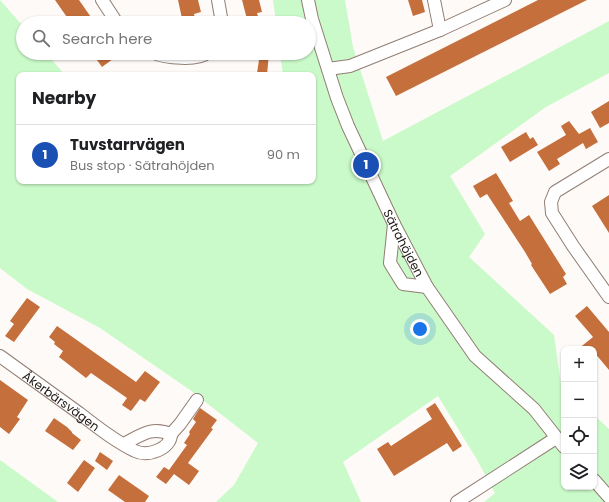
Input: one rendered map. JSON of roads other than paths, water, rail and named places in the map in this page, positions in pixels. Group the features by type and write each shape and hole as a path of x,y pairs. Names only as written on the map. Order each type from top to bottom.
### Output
{"street":[{"path":"102,0 113,16"},
{"path":"218,0 221,16"},
{"name":"Sätrahöjden","path":"308,0 311,16"},
{"path":"434,0 440,30"},
{"path":"328,69 350,66 440,30 505,0"},
{"name":"Sätrahöjden","path":"316,32 348,126 394,224 427,287 475,356 534,409 560,442"},
{"path":"609,159 555,192 551,202 552,213 609,297"},
{"path":"394,224 390,263 402,284 427,287"},
{"name":"Åkerbärsvägen","path":"0,356 113,438 136,452 152,452 166,445 171,438 171,434 180,424 196,400"},
{"path":"124,444 145,433 153,431 162,430 171,434"},
{"path":"457,502 560,442"},
{"path":"597,483 609,497"}],"place":[{"name":"Tuvstarrvägen","path":"366,165"}]}
